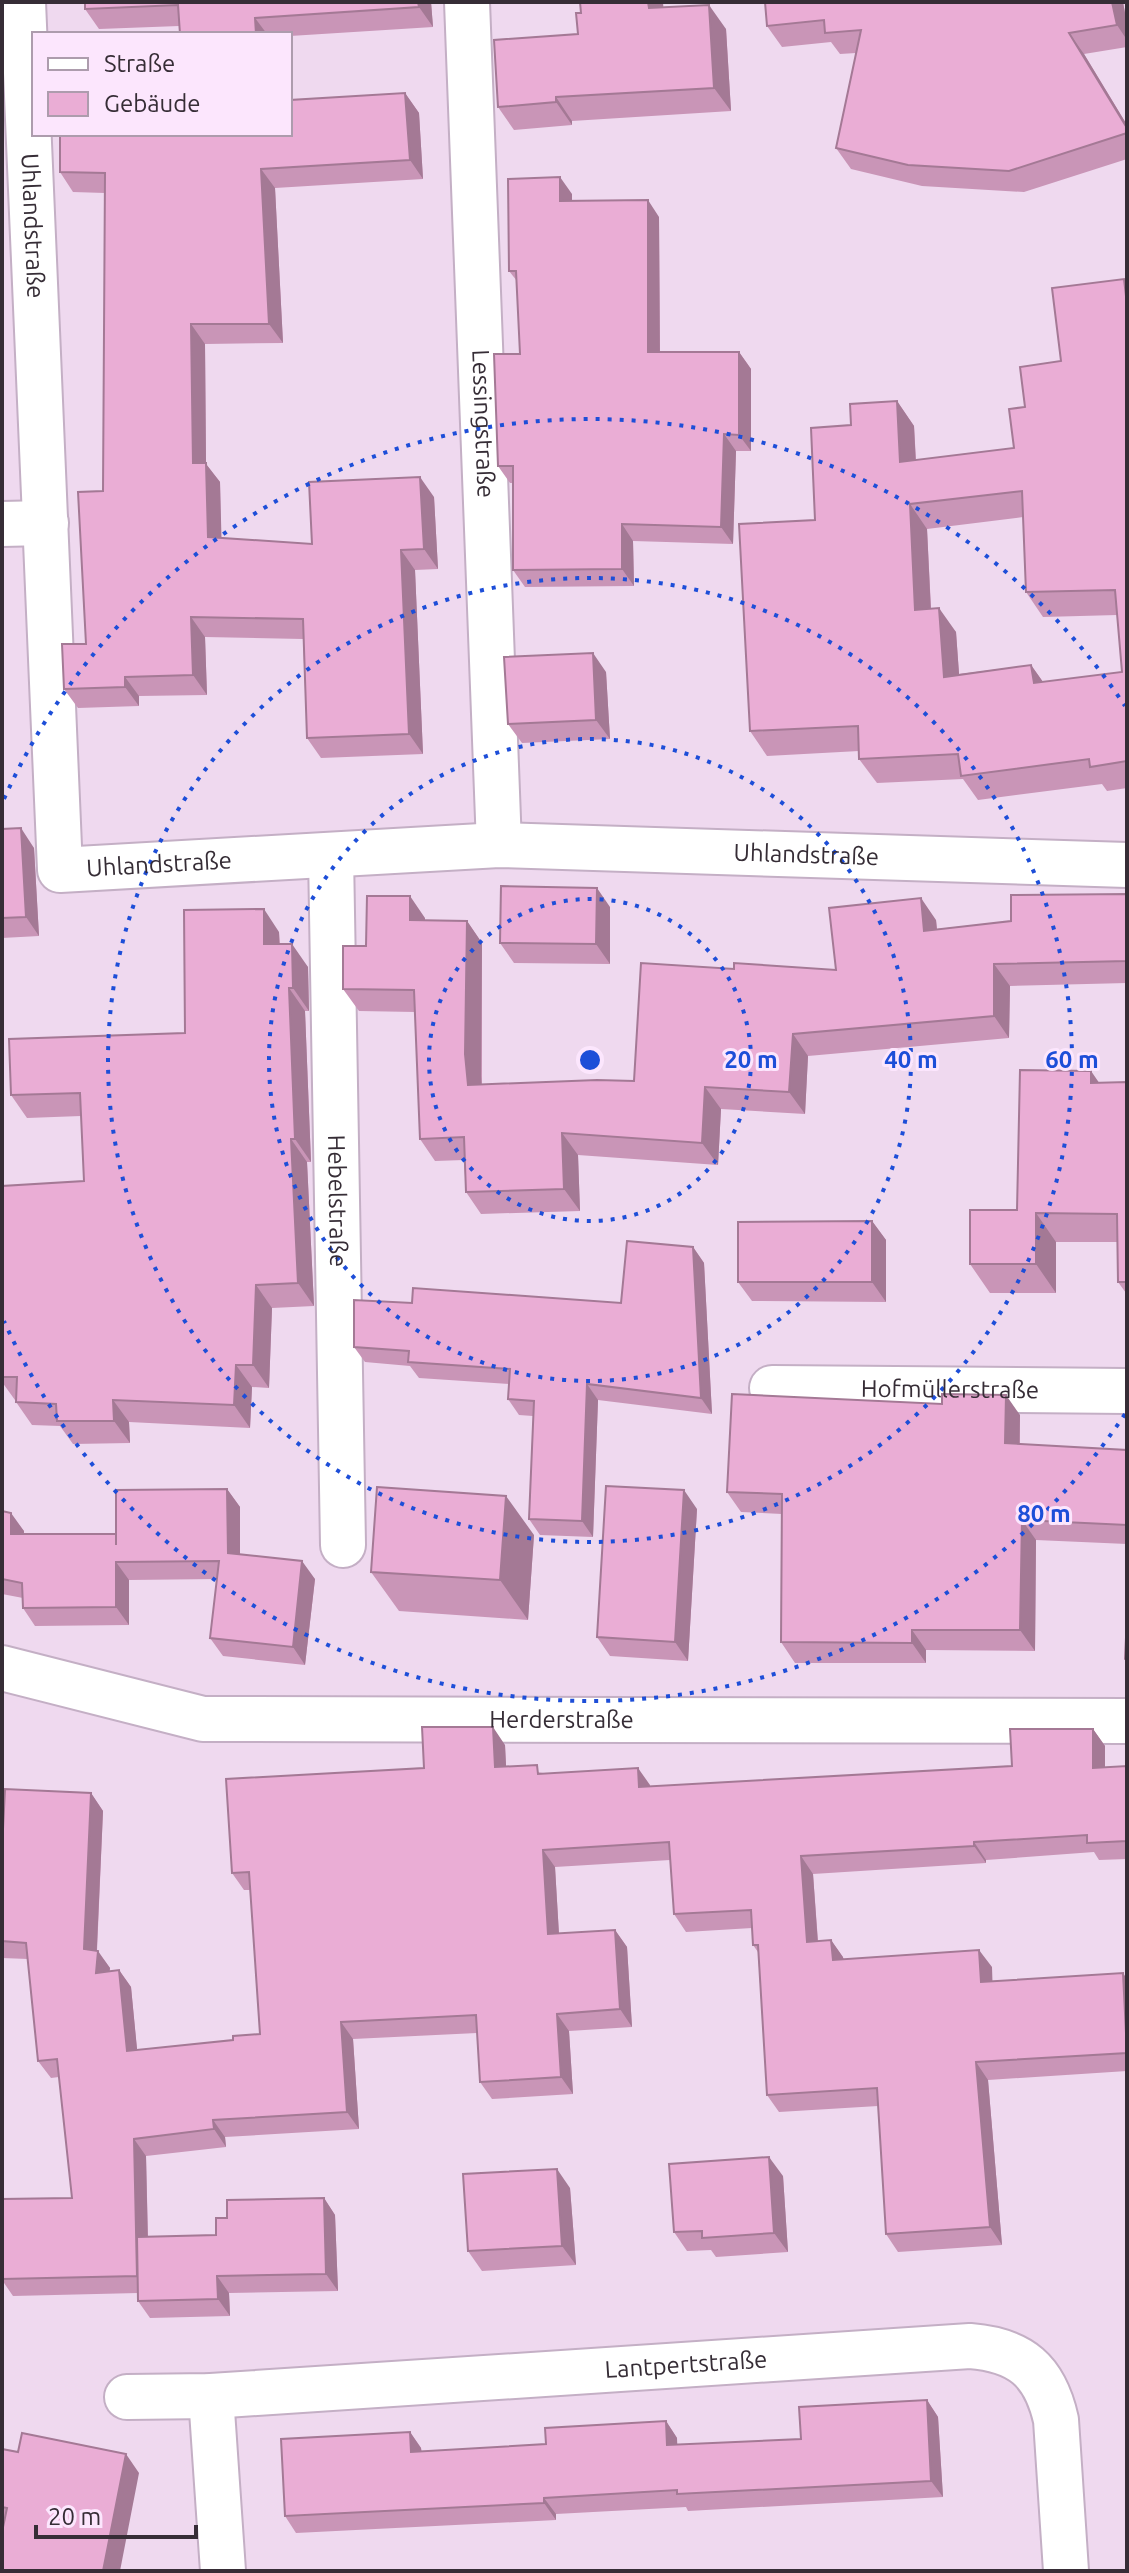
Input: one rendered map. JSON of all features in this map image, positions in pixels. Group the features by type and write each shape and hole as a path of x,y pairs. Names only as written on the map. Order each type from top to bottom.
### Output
{"street":[{"name":"Uhlandstraße","path":"23,2 60,870 499,845 1127,865"},
{"name":"Lessingstraße","path":"467,2 499,845"},
{"path":"2,524 46,523"},
{"name":"Hebelstraße","path":"331,855 343,1545"},
{"name":"Hofmüllerstraße","path":"772,1388 1127,1391"},
{"name":"Herderstraße","path":"2,1668 203,1719 1127,1721"},
{"name":"Lantpertstraße","path":"127,2397 211,2396 970,2346 996,2348 1019,2358 1037,2375 1050,2396 1056,2420 1066,2571"},
{"path":"211,2396 223,2571"}],"building":[{"path":"85,2 418,2 419,7 255,18 256,32 180,32 178,5 85,9"},
{"path":"580,2 648,2 649,8 709,5 714,88 556,97 556,102 498,107 494,40 578,34 576,13 581,13"},
{"path":"765,2 1112,2 1117,25 1069,33 1127,128 1127,133 1009,171 908,165 836,148 861,30 825,33 824,20 767,26"},
{"path":"405,93 410,160 261,169 269,324 191,324 193,463 206,463 208,537 312,544 309,482 420,477 424,549 401,550 409,734 307,738 303,619 191,617 193,675 125,677 125,687 64,689 62,644 86,644 78,492 103,491 105,173 60,172 60,136 292,136 292,100"},
{"path":"560,177 560,201 648,200 648,352 739,352 739,435 724,434 721,527 622,524 622,569 513,570 513,466 498,466 494,354 520,354 516,271 509,271 508,179"},
{"path":"1124,279 1127,305 1127,761 1090,767 1089,759 961,776 958,754 859,759 858,726 750,731 739,524 815,520 811,428 851,425 850,404 897,401 900,462 1014,448 1009,409 1025,407 1020,367 1061,361 1052,288","holes":["1022,491 1026,592 1115,590 1122,672 1034,683 1031,665 944,677 939,608 915,610 910,504"]},
{"path":"593,653 596,720 508,724 504,657"},
{"path":"21,828 26,917 2,918 2,829"},
{"path":"501,886 597,888 596,944 500,943"},
{"path":"1127,894 1127,961 994,964 994,1016 793,1034 789,1092 705,1087 702,1143 562,1133 564,1189 466,1192 464,1137 420,1139 414,990 343,989 343,946 366,946 367,896 410,896 410,920 467,921 465,1054 468,1085 634,1081 641,963 734,969 734,963 836,970 829,908 921,898 924,931 1011,921 1011,895"},
{"path":"264,909 264,944 292,944 293,988 289,988 295,1139 291,1139 298,1283 256,1285 253,1365 236,1365 234,1405 113,1400 114,1421 57,1421 56,1404 16,1402 17,1377 2,1377 2,1186 84,1181 80,1093 11,1095 9,1039 185,1033 184,910"},
{"path":"1020,1070 1091,1071 1091,1083 1127,1082 1127,1319 1126,1282 1118,1282 1117,1214 1036,1213 1036,1264 970,1264 970,1210 1017,1210"},
{"path":"872,1221 872,1282 738,1282 738,1222"},
{"path":"627,1241 693,1247 701,1398 587,1384 582,1521 529,1519 534,1401 508,1399 510,1369 408,1362 409,1351 354,1347 354,1300 412,1303 413,1288 621,1303"},
{"path":"732,1394 942,1404 942,1394 1006,1395 1005,1443 1127,1450 1127,1525 1022,1520 1020,1630 912,1630 912,1643 781,1642 782,1494 727,1492"},
{"path":"606,1486 684,1490 675,1642 597,1637"},
{"path":"377,1487 506,1496 500,1580 371,1572"},
{"path":"227,1489 228,1553 302,1561 293,1647 210,1638 219,1561 116,1562 116,1607 23,1608 22,1583 2,1579 2,1511 11,1513 11,1534 116,1534 116,1490"},
{"path":"1127,1616 1127,1660 1125,1659"},
{"path":"422,1727 493,1727 495,1767 537,1765 538,1774 638,1768 639,1787 1012,1766 1010,1729 1093,1729 1093,1768 1127,1766 1127,1841 1087,1843 1087,1835 974,1842 974,1846 801,1856 807,1942 831,1940 833,1960 979,1950 981,1982 1123,1973 1127,2053 976,2062 990,2227 886,2234 877,2088 767,2095 758,1945 753,1945 751,1910 674,1914 669,1842 543,1850 548,1934 615,1930 620,2009 557,2014 561,2077 480,2082 476,2015 341,2022 347,2112 213,2120 214,2129 134,2139 137,2276 2,2279 2,2199 72,2198 57,2059 38,2061 26,1943 2,1941 5,1789 91,1793 84,1949 98,1951 96,1973 119,1970 127,2051 233,2040 233,2036 260,2034 249,1872 232,1873 226,1779 424,1768"},
{"path":"769,2157 774,2233 702,2238 702,2231 674,2232 669,2164"},
{"path":"557,2169 562,2246 468,2251 463,2174"},
{"path":"324,2198 326,2274 217,2276 218,2299 138,2301 137,2237 216,2235 216,2218 227,2218 227,2200"},
{"path":"927,2400 931,2481 677,2494 677,2490 544,2498 544,2503 285,2516 281,2439 410,2432 411,2452 546,2444 545,2428 666,2421 667,2445 801,2439 799,2407"},
{"path":"22,2433 126,2454 103,2571 2,2571 2,2532 7,2508 2,2507 2,2449 18,2452"}]}
